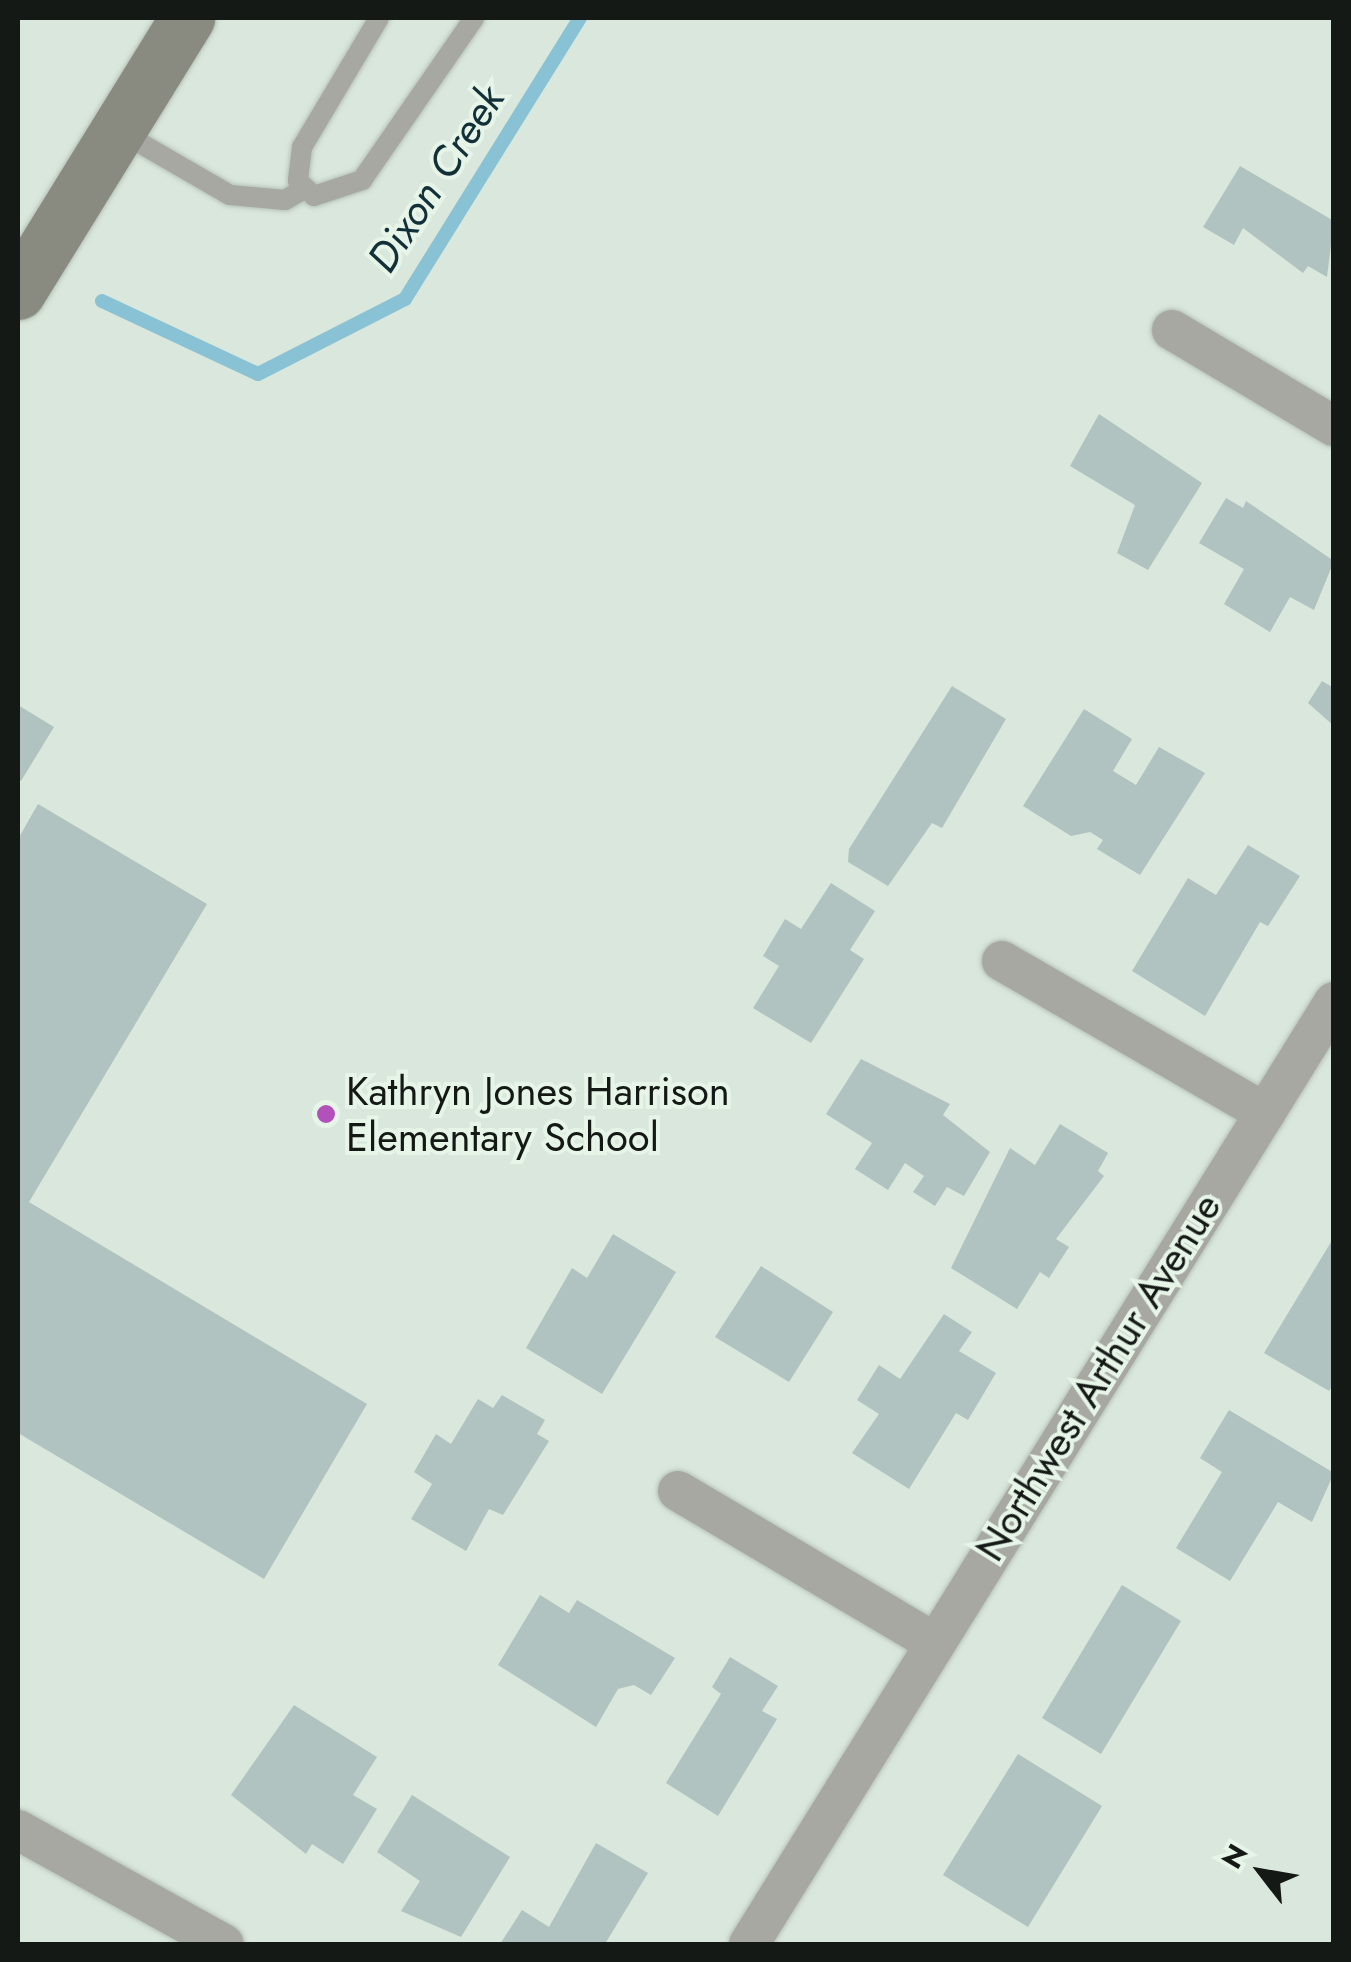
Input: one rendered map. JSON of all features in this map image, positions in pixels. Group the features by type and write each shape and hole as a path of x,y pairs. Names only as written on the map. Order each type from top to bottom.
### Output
{"main road":[{"path":"18,292 186,18"}],"street":[{"path":"1172,330 1334,426"},
{"path":"1002,960 1264,1113"},
{"name":"Northwest Arthur Avenue","path":"749,1944 932,1641 1334,1002"},
{"path":"678,1491 932,1641"},
{"path":"18,1830 224,1944"}],"lane":[{"path":"302,190 302,146 378,18"},
{"path":"117,130 230,194 285,200 302,190 324,196 362,180 474,18"}],"building":[{"path":"1240,166 1334,221 1327,277 1308,266 1303,273 1243,228 1234,245 1203,227"},
{"path":"1099,414 1202,483 1148,570 1117,553 1135,505 1070,466"},
{"path":"1226,498 1243,508 1246,501 1334,561 1314,610 1290,597 1270,632 1224,604 1244,569 1199,543"},
{"path":"1322,681 1334,688 1334,726 1308,703"},
{"path":"952,686 1006,719 942,828 932,823 888,886 848,862 849,849"},
{"path":"18,705 54,727 21,781 18,779"},
{"path":"1084,709 1132,739 1113,771 1136,785 1159,747 1205,773 1140,875 1097,849 1103,840 1090,832 1071,836 1023,806"},
{"path":"38,804 207,904 29,1202 367,1404 264,1579 18,1433 18,839"},
{"path":"1248,845 1300,876 1268,926 1260,922 1205,1016 1132,971 1188,878 1216,895"},
{"path":"831,883 875,911 850,950 864,959 811,1043 753,1008 779,966 763,956 785,919 801,929"},
{"path":"861,1059 950,1104 943,1115 990,1152 964,1196 947,1187 935,1206 913,1192 924,1176 905,1163 888,1190 855,1169 872,1143 826,1114"},
{"path":"1060,1124 1108,1153 1098,1171 1104,1176 1056,1239 1069,1247 1049,1278 1040,1272 1017,1309 951,1268 1010,1148 1035,1165"},
{"path":"613,1234 676,1272 602,1394 526,1348 572,1268 587,1278"},
{"path":"1334,1237 1334,1384 1329,1391 1264,1353"},
{"path":"761,1266 833,1312 789,1382 715,1337"},
{"path":"944,1314 972,1332 959,1351 996,1373 968,1420 956,1413 909,1489 852,1453 879,1414 857,1400 879,1365 900,1379"},
{"path":"502,1395 545,1420 537,1434 549,1441 503,1515 489,1509 466,1551 411,1519 432,1484 414,1472 436,1434 451,1444 478,1399 493,1408"},
{"path":"1229,1410 1334,1473 1312,1522 1278,1502 1230,1581 1176,1548 1222,1472 1200,1458"},
{"path":"1122,1585 1181,1621 1101,1754 1042,1718"},
{"path":"540,1595 569,1613 577,1600 675,1658 651,1695 634,1685 618,1689 596,1727 498,1665"},
{"path":"730,1657 778,1686 762,1711 777,1719 718,1816 666,1783 721,1694 712,1687"},
{"path":"294,1705 377,1757 353,1795 377,1809 343,1864 312,1844 306,1854 231,1795"},
{"path":"1018,1754 1102,1806 1028,1927 943,1875"},
{"path":"412,1795 510,1857 461,1937 401,1911 420,1881 377,1852"},
{"path":"596,1843 648,1873 605,1944 500,1944 522,1910 549,1927"}],"waterway":[{"name":"Dixon Creek","path":"102,301 258,374 405,299 580,18"}],"place":[{"name":"Kathryn Jones Harrison Elementary School","path":"326,1114"}]}
